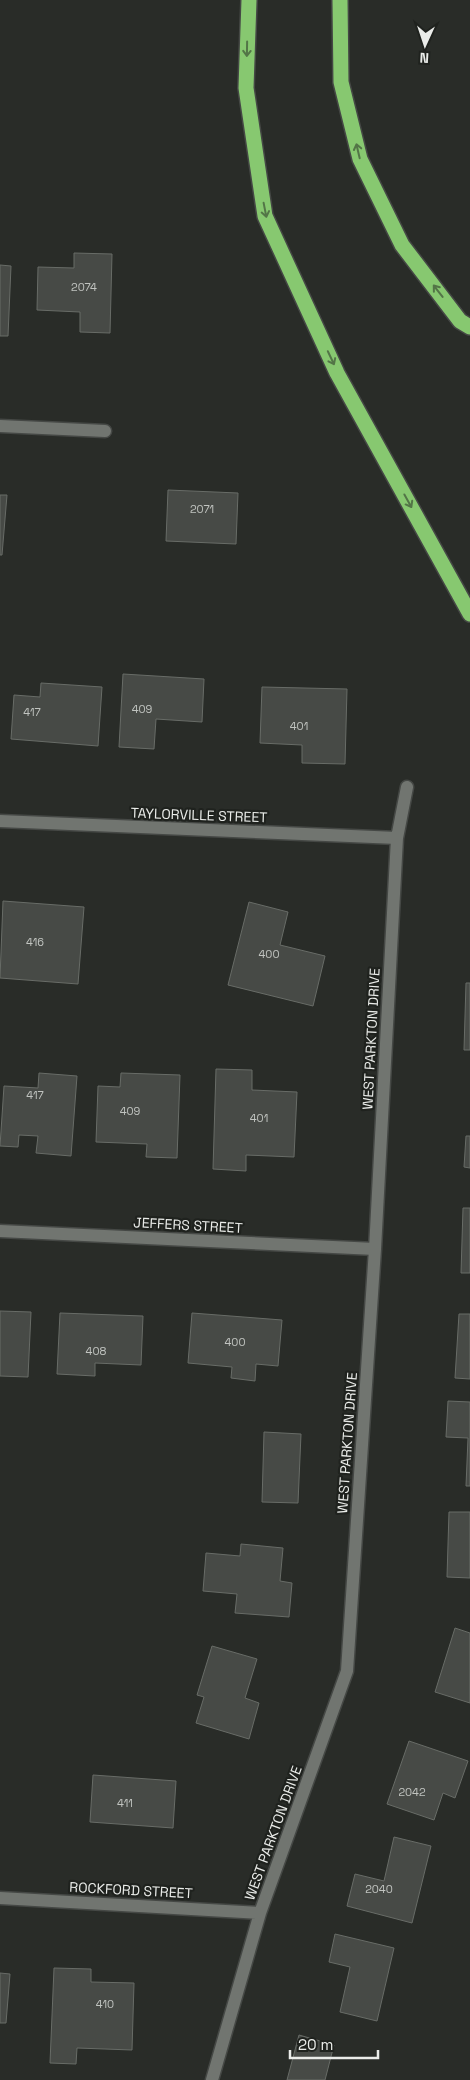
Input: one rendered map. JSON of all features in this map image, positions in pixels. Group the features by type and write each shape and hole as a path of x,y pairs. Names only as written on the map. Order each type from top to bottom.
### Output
{"highway":[{"path":"249,0 246,88 265,216 337,372 470,614"},
{"path":"340,0 342,82 360,159 402,245 460,321 470,327"}],"street":[{"path":"0,426 105,431"},
{"name":"WEST PARKTON DRIVE","path":"212,2080 260,1913 347,1671 375,1249 397,838 407,787"},
{"name":"TAYLORVILLE STREET","path":"0,821 397,838"},
{"name":"JEFFERS STREET","path":"0,1231 375,1249"},
{"name":"ROCKFORD STREET","path":"0,1898 260,1913"}],"building":[{"path":"74,253 112,254 110,333 80,332 80,312 37,310 38,267 74,268"},
{"path":"0,265 11,266 8,336 0,336"},
{"path":"168,490 238,493 236,544 166,541"},
{"path":"0,495 7,495 2,555 0,555"},
{"path":"123,674 204,679 202,722 156,719 154,749 119,747"},
{"path":"41,683 102,687 98,746 11,739 14,695 40,697"},
{"path":"262,687 347,689 345,764 302,763 302,745 260,743"},
{"path":"3,901 84,907 78,984 0,978"},
{"path":"249,902 288,912 280,945 325,956 313,1006 228,985"},
{"path":"466,983 470,983 470,1050 464,1050"},
{"path":"216,1069 252,1070 252,1090 297,1092 294,1157 246,1155 246,1171 213,1169"},
{"path":"39,1073 77,1076 71,1156 36,1153 38,1136 19,1135 18,1147 0,1146 4,1086 38,1088"},
{"path":"121,1073 180,1075 177,1158 146,1157 147,1144 96,1142 98,1086 120,1087"},
{"path":"466,1136 470,1136 470,1168 464,1167"},
{"path":"463,1208 470,1208 470,1273 461,1273"},
{"path":"0,1311 31,1312 28,1377 0,1376"},
{"path":"60,1313 143,1316 141,1365 95,1363 95,1376 57,1374"},
{"path":"192,1313 282,1320 278,1366 256,1364 255,1381 231,1378 232,1367 188,1363"},
{"path":"459,1314 470,1314 470,1379 455,1378"},
{"path":"448,1401 470,1402 470,1486 466,1486 468,1438 446,1437"},
{"path":"264,1432 301,1434 298,1503 262,1502"},
{"path":"449,1512 470,1512 470,1578 447,1577"},
{"path":"241,1544 283,1548 280,1581 292,1583 289,1617 235,1613 237,1594 203,1591 206,1553 240,1556"},
{"path":"455,1628 470,1633 470,1703 435,1692"},
{"path":"212,1646 257,1659 245,1698 259,1703 249,1739 196,1723 204,1697 197,1695"},
{"path":"409,1741 468,1761 455,1798 443,1793 434,1820 387,1804"},
{"path":"93,1775 176,1781 173,1828 90,1822"},
{"path":"394,1837 431,1846 412,1923 347,1906 355,1874 384,1881"},
{"path":"335,1934 394,1948 377,2021 340,2012 350,1967 329,1962"},
{"path":"54,1968 91,1969 91,1982 134,1983 132,2050 77,2048 76,2064 50,2063"},
{"path":"0,1973 10,1974 6,2023 0,2023"},
{"path":"299,2035 334,2045 325,2080 287,2080"}]}
